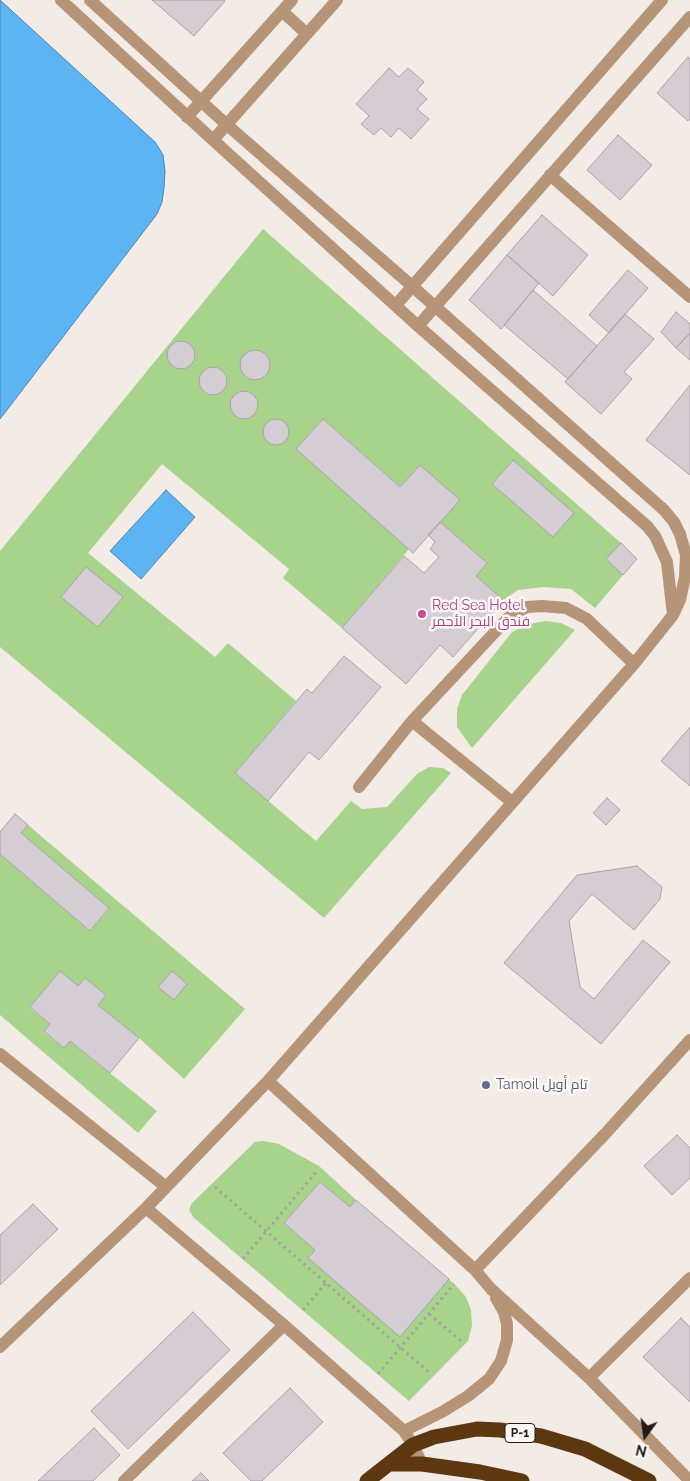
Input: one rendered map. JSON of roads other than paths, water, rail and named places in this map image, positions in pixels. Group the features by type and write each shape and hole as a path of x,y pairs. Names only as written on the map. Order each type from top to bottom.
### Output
{"highway":[{"name":"P-1","path":"367,1481 413,1445 434,1437 478,1429 542,1436 585,1449 649,1481"},
{"path":"390,1464 422,1464 480,1472 522,1481"}],"street":[{"path":"61,0 418,326 647,526 655,536 667,562 673,614"},
{"path":"0,1347 146,1208 268,1081 634,664 673,614 680,600 688,557 674,522 664,510 226,124 90,0"},
{"path":"187,116 292,0"},
{"path":"213,140 337,0"},
{"path":"396,305 662,0"},
{"path":"282,11 307,34"},
{"path":"418,326 690,16"},
{"path":"550,175 690,297"},
{"path":"359,787 412,721 509,617 526,607 566,608 587,619 634,664"},
{"path":"412,721 512,802"},
{"path":"476,1270 605,1134 690,1040"},
{"path":"0,1054 166,1187"},
{"path":"268,1081 476,1270 491,1289 504,1312 507,1324 507,1340 500,1361 489,1379 468,1396 442,1412 404,1431"},
{"path":"146,1208 284,1324 404,1431 422,1464"},
{"path":"589,1378 690,1278"},
{"path":"491,1289 589,1378 690,1481"},
{"path":"124,1481 284,1324"}],"water":[{"path":"0,0 155,142 163,155 165,171 162,202 157,214 0,419"},
{"path":"166,490 195,517 141,579 110,551"}],"place":[{"name":"Red Sea Hotel فندق البحر الأحمر","path":"422,614"},
{"name":"Tamoil تام أويل","path":"486,1085"}]}
